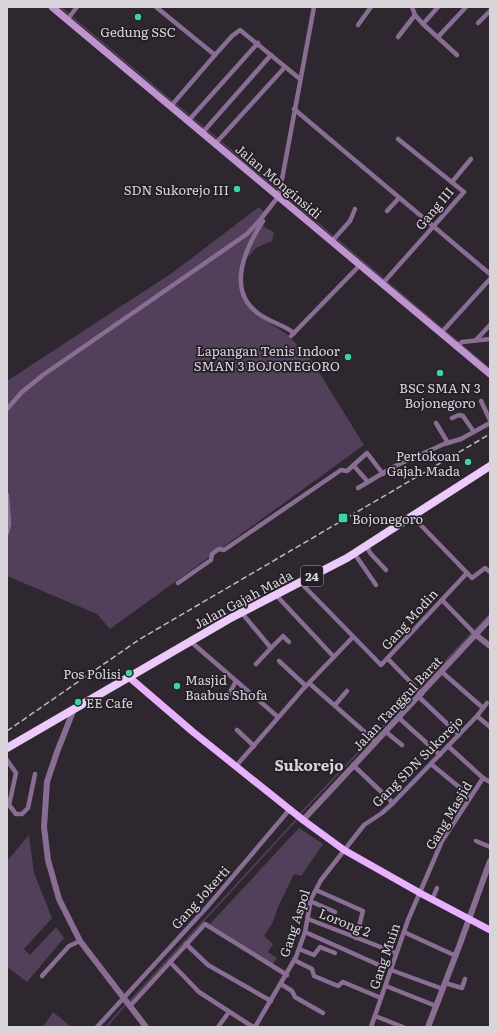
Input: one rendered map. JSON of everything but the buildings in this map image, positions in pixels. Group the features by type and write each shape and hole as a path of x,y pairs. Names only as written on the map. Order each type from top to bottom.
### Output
{"highway":[{"name":"Jalan Gajah Mada","path":"129,677 241,612 366,546 411,515 490,466"},
{"name":"24","path":"7,748 129,677"}],"main road":[{"name":"Jalan Monginsidi","path":"52,7 70,17 191,118 278,195 334,239 360,265 384,281 459,344 490,374"},
{"path":"129,677 193,732 303,820 344,850 432,900 490,930"}],"street":[{"path":"70,17 77,7"},
{"path":"156,7 195,37 215,56"},
{"path":"314,7 280,188 278,195 246,251 241,275 242,286 244,294 258,313 293,334 360,265"},
{"path":"358,25 371,7"},
{"path":"412,7 415,15 423,24 458,55"},
{"path":"423,24 438,7"},
{"path":"438,37 466,7"},
{"path":"478,23 490,11"},
{"path":"398,37 415,15"},
{"path":"173,104 239,30 258,43 300,79"},
{"path":"191,118 258,43"},
{"path":"205,130 271,55"},
{"path":"218,141 285,67"},
{"path":"294,109 490,274"},
{"name":"Gang III","path":"384,281 463,193 463,191 398,139"},
{"path":"452,182 471,159"},
{"path":"386,211 399,198"},
{"path":"7,409 22,392 43,375 247,234 272,206"},
{"path":"334,239 350,221 355,209"},
{"path":"443,331 490,279"},
{"path":"476,340 490,325"},
{"path":"459,344 476,340 490,339"},
{"path":"358,488 403,462 461,439 490,421 481,401"},
{"path":"452,418 460,415 463,416 474,432"},
{"path":"436,423 448,443"},
{"path":"178,582 222,550 341,470 347,471 368,453 383,474"},
{"path":"354,466 368,482"},
{"path":"7,495 9,524 7,534"},
{"path":"411,515 472,578 485,568 490,572"},
{"path":"366,546 370,554 386,570"},
{"path":"354,553 376,585"},
{"name":"Gang Modin","path":"300,582 380,664 383,664 467,573"},
{"path":"275,594 334,657"},
{"path":"442,600 476,635 490,646"},
{"path":"241,612 271,648"},
{"name":"Jalan Tanggul Barat","path":"303,820 375,740 386,732 400,718 420,693 442,672 490,619"},
{"path":"256,664 282,636 289,642"},
{"path":"236,766 278,717 353,637"},
{"path":"190,641 278,717"},
{"path":"388,659 459,735"},
{"path":"279,661 335,705 375,740"},
{"path":"442,672 483,708"},
{"path":"227,698 236,681"},
{"path":"335,705 346,691"},
{"path":"477,716 487,703"},
{"path":"74,709 57,752 48,782 44,827 48,860 59,899 80,941 146,1027"},
{"name":"Gang SDN Sukorejo","path":"344,850 364,825 382,813 393,803 477,716 490,727"},
{"path":"400,718 440,755"},
{"path":"237,730 254,746"},
{"path":"386,732 402,745"},
{"path":"448,746 482,778"},
{"path":"7,760 16,773 10,805 16,814 22,814 28,808 36,774"},
{"path":"431,764 470,796"},
{"path":"353,765 393,803"},
{"name":"Gang Masjid","path":"420,893 442,841 470,796 482,778 490,782"},
{"name":"Gang Jokerti","path":"127,1002 207,907 292,811"},
{"path":"476,841 490,847"},
{"name":"Gang Aspol","path":"254,1027 287,975 299,949 308,919 310,901 330,868 344,850"},
{"path":"428,1027 470,919 490,861"},
{"path":"432,900 437,888"},
{"path":"316,890 363,912 356,938"},
{"name":"Gang Muin","path":"371,1027 404,932 420,893"},
{"path":"310,901 336,912"},
{"name":"Lorong 2","path":"308,919 396,954"},
{"path":"97,1027 127,1002 170,962 205,924 287,975"},
{"path":"305,932 379,965"},
{"path":"404,932 456,956"},
{"path":"42,976 69,946 80,941"},
{"path":"186,944 208,965 271,1001"},
{"path":"299,949 314,955 318,948 321,947 335,953"},
{"path":"294,960 312,969 314,976 338,986 344,983 381,998"},
{"path":"170,962 199,992 254,1027"},
{"path":"391,970 443,989"},
{"path":"445,983 462,988 465,980"},
{"path":"281,984 292,991 295,998 324,1013"},
{"path":"386,986 436,1006"},
{"path":"218,1027 229,1012"},
{"path":"375,1016 403,1027"}],"shaded area":[{"path":"259,207 265,213 259,221 264,227 274,232 272,241 256,248 240,266 242,293 258,315 288,335 312,361 364,445 110,629 97,614 7,576 7,381 172,273"},
{"path":"299,828 323,844 301,876 294,874 278,907 273,922 264,936 273,944 268,952 277,958 273,964 210,924"},
{"path":"29,835 34,873 52,918 24,949 30,955 56,927 64,938 27,982 7,967 7,861"},
{"path":"53,1012 71,1027 43,1027"}],"waterway":[{"path":"60,7 204,128"},
{"path":"207,130 278,190"},
{"path":"281,192 490,369"},
{"path":"373,737 490,614"},
{"path":"300,814 370,740"},
{"path":"129,1002 297,819"},
{"path":"106,1027 126,1004"}],"railway":[{"path":"7,731 140,639 490,434"}],"place":[{"name":"Gedung SSC","path":"138,17"},
{"name":"SDN Sukorejo III","path":"237,189"},
{"name":"Lapangan Tenis Indoor SMAN 3 BOJONEGORO","path":"348,357"},
{"name":"BSC SMA N 3 Bojonegoro","path":"440,373"},
{"name":"Pertokoan Gajah Mada","path":"468,462"},
{"name":"Bojonegoro","path":"343,518"},
{"name":"Pos Polisi","path":"129,673"},
{"name":"Masjid Baabus Shofa","path":"177,686"},
{"name":"EE Cafe","path":"78,702"}],"district":[{"name":"Sukorejo","path":"309,764"}]}
